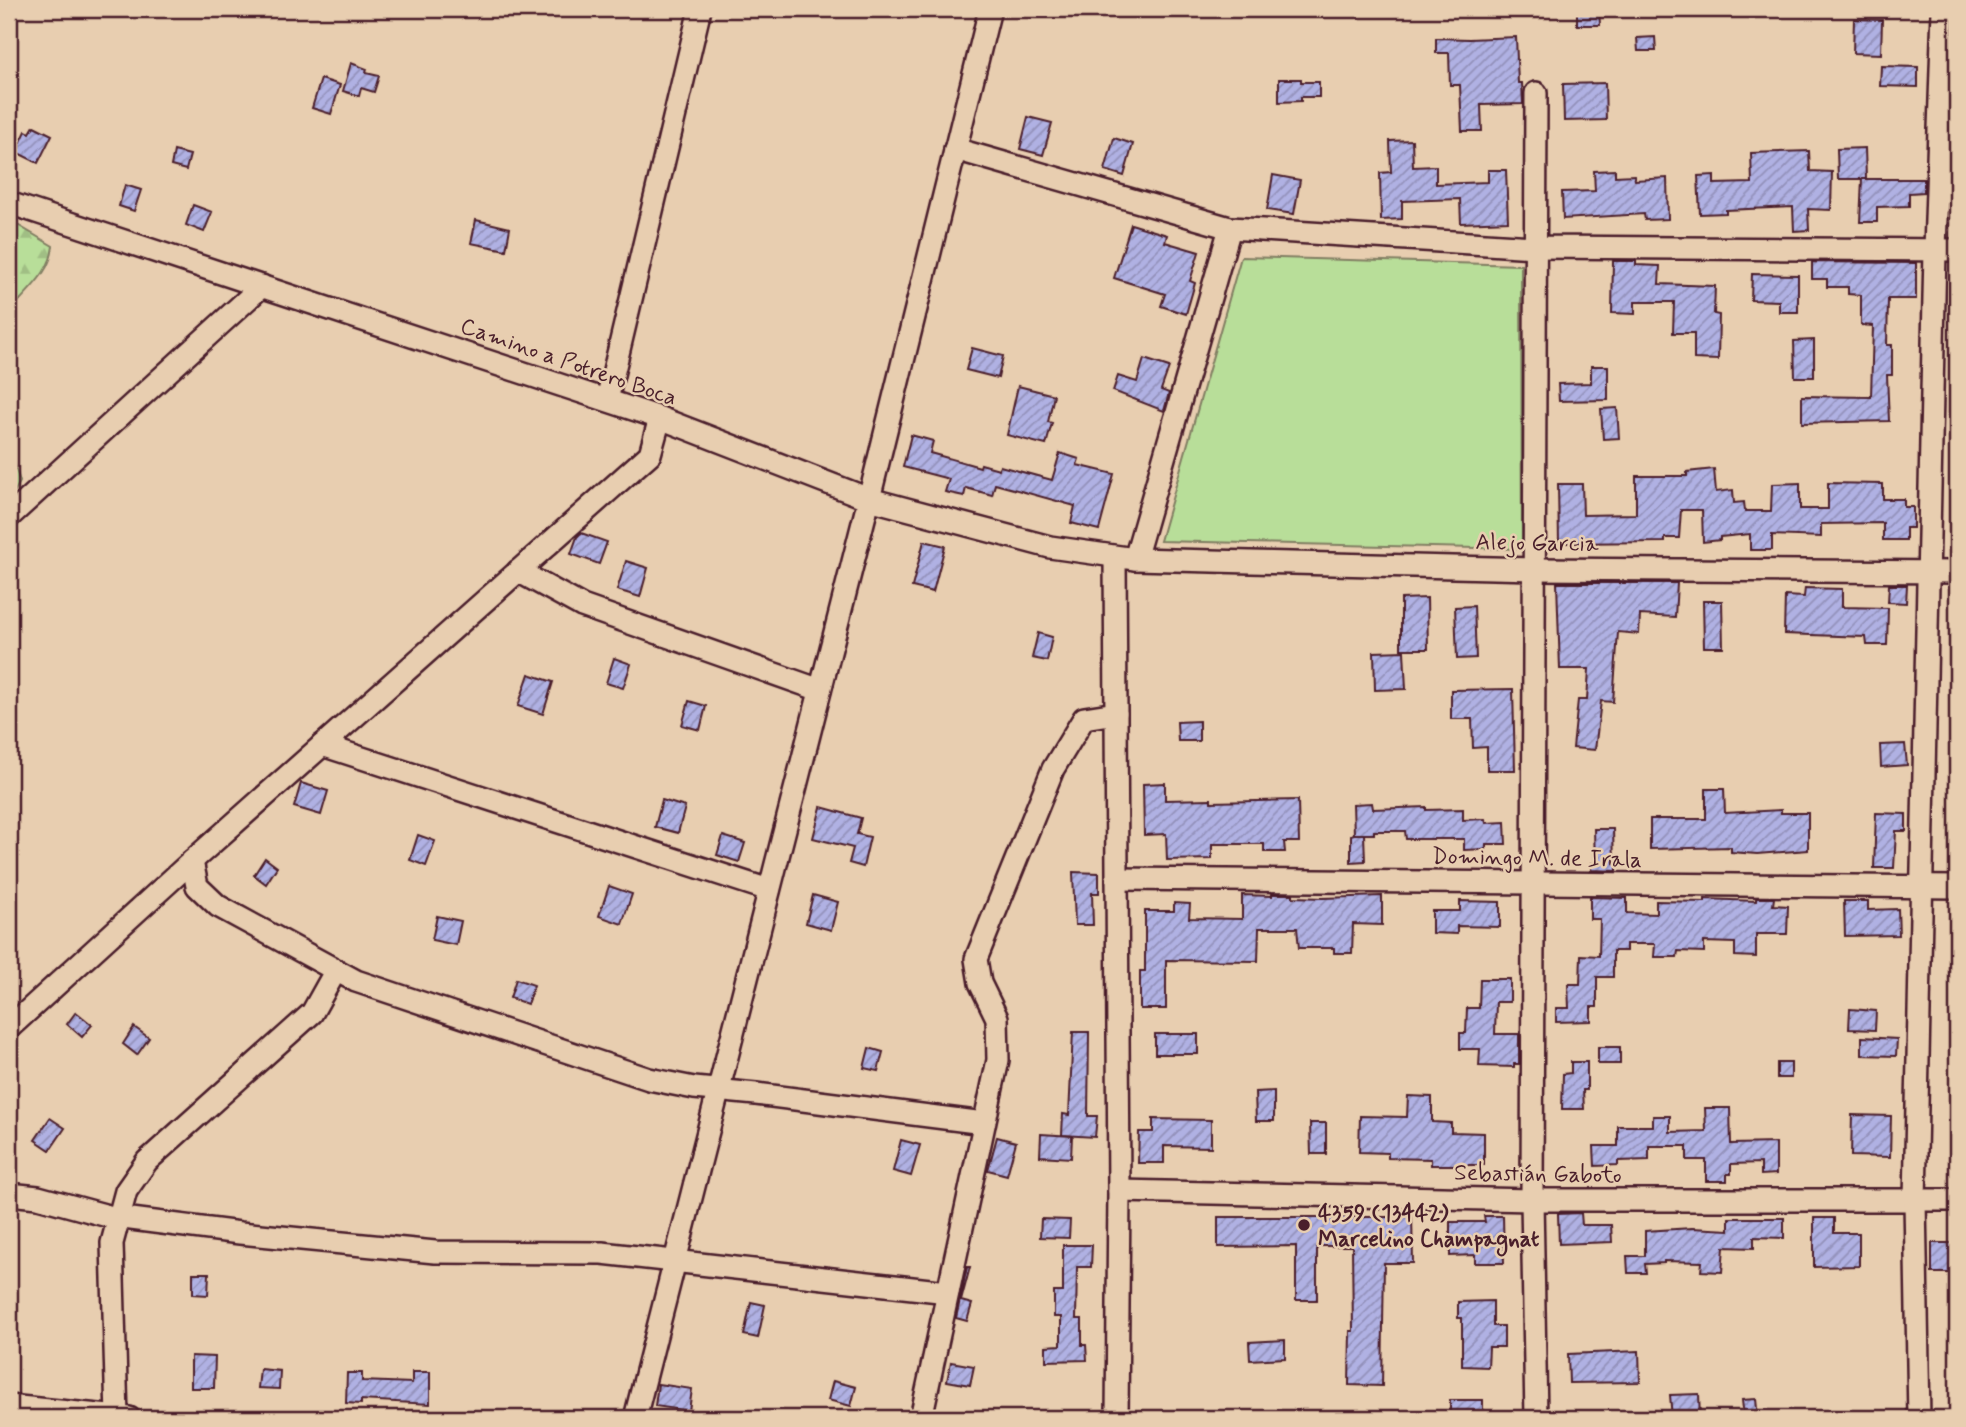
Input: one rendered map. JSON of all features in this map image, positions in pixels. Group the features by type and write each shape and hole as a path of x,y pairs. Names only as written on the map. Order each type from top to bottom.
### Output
{"street":[{"path":"607,400 700,9"},
{"path":"635,1418 869,499 990,9"},
{"path":"1919,1418 1915,1201 1927,572 1943,9"},
{"path":"1536,93 1532,1200 1536,1418"},
{"path":"955,149 1230,228 1535,247 1957,250"},
{"name":"Camino a Potrero Boca","path":"9,203 660,418 869,499 1050,547 1125,558"},
{"path":"1117,1418 1119,1191 1116,713 1125,558 1230,228"},
{"path":"9,517 262,286"},
{"path":"9,1028 192,861 650,454 660,418"},
{"name":"Alejo Garcia","path":"1125,558 1534,569 1957,572"},
{"path":"518,571 582,606 820,690"},
{"path":"921,1418 998,1060 997,1018 980,983 976,959 1053,769 1084,718 1116,713"},
{"path":"322,745 769,890"},
{"path":"192,861 197,886 218,906 356,981 649,1079 718,1091 984,1123"},
{"name":"Domingo M. de Irala","path":"1117,879 1957,887"},
{"path":"9,1406 122,1418 112,1242 126,1191 148,1161 312,1013 336,970"},
{"name":"Sebastián Gaboto","path":"1119,1191 1532,1200 1957,1200"},
{"path":"9,1194 38,1197 119,1217 240,1233 435,1252 602,1253 948,1292"}],"green space":[{"path":"9,220 53,246 48,265 9,313"},
{"path":"1241,257 1521,265 1522,549 1160,541"},
{"path":"9,459 14,463 20,482 9,501"}],"building":[{"path":"1577,9 1599,9 1600,25 1577,25"},
{"path":"1854,19 1882,20 1881,54 1853,53"},
{"path":"1516,37 1518,83 1522,83 1523,104 1481,105 1482,131 1462,131 1460,85 1450,85 1449,53 1436,53 1436,38"},
{"path":"1655,37 1656,51 1638,51 1637,38"},
{"path":"351,63 367,69 366,73 379,76 374,92 361,88 359,96 343,91"},
{"path":"1881,66 1918,67 1918,87 1880,86"},
{"path":"321,79 340,85 331,114 312,108"},
{"path":"1279,79 1319,82 1319,97 1301,97 1301,101 1279,102"},
{"path":"1605,83 1606,120 1564,121 1563,84"},
{"path":"1028,117 1052,123 1043,155 1020,149"},
{"path":"34,126 52,135 38,163 16,152 26,131 30,133"},
{"path":"1114,138 1133,144 1124,176 1105,170"},
{"path":"1412,140 1413,167 1436,166 1436,184 1488,182 1488,170 1506,170 1508,221 1461,223 1460,199 1402,201 1402,219 1381,220 1380,173 1391,172 1390,141"},
{"path":"1865,148 1866,179 1838,179 1837,149"},
{"path":"174,151 190,155 186,170 171,166"},
{"path":"1809,151 1810,171 1832,172 1831,210 1808,209 1809,230 1794,231 1793,207 1700,214 1698,176 1714,175 1714,184 1752,183 1751,153"},
{"path":"1615,170 1615,176 1634,175 1635,180 1667,178 1668,219 1645,220 1644,214 1563,219 1562,192 1595,191 1594,171"},
{"path":"1273,175 1300,180 1294,214 1267,210"},
{"path":"1862,179 1924,179 1924,192 1909,193 1909,206 1877,207 1877,222 1860,222"},
{"path":"125,185 141,190 134,211 119,206"},
{"path":"193,205 212,212 204,232 186,225"},
{"path":"476,220 510,228 506,250 471,243"},
{"path":"1131,224 1167,235 1165,242 1199,252 1190,281 1195,283 1186,314 1161,306 1165,294 1114,278"},
{"path":"1613,261 1636,261 1636,265 1660,266 1659,284 1715,286 1714,314 1719,315 1718,360 1694,359 1694,333 1673,333 1674,302 1635,302 1635,314 1612,313"},
{"path":"1812,262 1916,263 1916,299 1888,299 1887,345 1892,345 1892,375 1887,375 1889,421 1802,423 1802,396 1871,397 1873,326 1861,325 1861,295 1848,294 1848,287 1827,287 1827,279 1812,279"},
{"path":"1752,274 1798,275 1798,312 1779,312 1779,301 1751,300"},
{"path":"1814,340 1814,377 1795,377 1794,341"},
{"path":"972,348 1003,356 998,378 966,370"},
{"path":"1144,359 1169,367 1161,390 1169,393 1164,411 1113,391 1118,376 1137,382"},
{"path":"1591,366 1608,366 1608,400 1559,401 1558,384 1591,383"},
{"path":"1018,386 1054,395 1048,422 1052,423 1046,445 1007,435"},
{"path":"1617,408 1619,438 1603,439 1601,409"},
{"path":"911,435 933,441 930,453 980,467 981,464 999,469 1000,466 1052,480 1060,453 1079,459 1077,465 1114,474 1099,530 1071,523 1075,506 995,484 992,495 966,488 964,496 945,492 949,479 903,467"},
{"path":"1714,469 1716,492 1733,490 1734,503 1744,502 1745,511 1771,511 1772,484 1800,483 1800,509 1828,509 1828,483 1883,484 1883,499 1904,499 1904,507 1913,507 1913,528 1906,528 1906,540 1883,540 1883,523 1821,524 1821,537 1772,535 1772,550 1750,550 1750,534 1703,542 1702,510 1681,510 1679,538 1665,538 1665,542 1559,543 1558,484 1582,484 1583,515 1636,514 1636,476 1687,476 1687,472"},
{"path":"581,533 607,542 599,564 571,554"},
{"path":"924,541 945,546 933,592 912,587"},
{"path":"626,561 648,568 640,597 617,590"},
{"path":"1557,583 1677,583 1675,617 1640,615 1639,634 1618,632 1613,702 1601,701 1595,750 1573,748 1578,700 1587,700 1589,669 1560,669"},
{"path":"1889,585 1907,585 1906,603 1888,602"},
{"path":"1805,588 1842,589 1842,607 1888,608 1887,645 1867,645 1866,637 1784,634 1785,596 1804,597"},
{"path":"1427,598 1428,649 1401,649 1401,599"},
{"path":"1703,601 1722,601 1723,647 1704,647"},
{"path":"1474,606 1476,658 1457,659 1455,607"},
{"path":"1038,633 1052,637 1047,661 1032,658"},
{"path":"1404,651 1406,689 1375,690 1374,652"},
{"path":"614,658 631,664 623,688 606,683"},
{"path":"529,674 553,682 543,714 518,706"},
{"path":"1513,689 1515,770 1487,770 1487,747 1473,748 1472,719 1451,719 1451,690"},
{"path":"689,701 706,706 700,730 682,725"},
{"path":"1199,721 1199,741 1178,741 1177,722"},
{"path":"1905,744 1907,765 1881,767 1880,745"},
{"path":"301,783 328,791 321,815 294,807"},
{"path":"1165,783 1165,800 1298,800 1299,842 1284,842 1285,852 1264,852 1264,844 1212,844 1212,859 1167,860 1166,834 1144,835 1143,784"},
{"path":"1706,789 1724,789 1725,813 1781,810 1781,813 1808,813 1808,850 1757,854 1731,852 1731,847 1650,849 1650,819 1706,819"},
{"path":"662,800 685,807 678,833 655,827"},
{"path":"1372,803 1373,809 1463,809 1463,820 1505,822 1506,844 1486,844 1486,849 1464,850 1464,839 1406,839 1405,831 1374,831 1374,834 1364,834 1365,861 1351,862 1353,804"},
{"path":"821,807 861,818 857,834 870,837 863,867 849,863 853,848 813,838"},
{"path":"1876,813 1906,814 1906,831 1896,831 1894,868 1874,868"},
{"path":"1594,829 1613,829 1614,863 1617,862 1617,871 1591,870 1591,863 1595,863"},
{"path":"418,835 435,841 426,866 410,860"},
{"path":"723,836 745,843 739,862 717,855"},
{"path":"265,858 277,867 266,884 254,875"},
{"path":"1073,872 1099,873 1099,893 1092,893 1093,925 1075,925"},
{"path":"609,886 632,894 622,924 599,916"},
{"path":"1272,894 1323,898 1382,896 1382,925 1353,924 1352,953 1334,953 1334,948 1299,948 1297,928 1259,928 1258,961 1166,960 1166,1009 1140,1009 1140,971 1145,971 1145,911 1174,911 1174,903 1190,904 1189,918 1242,919 1242,895"},
{"path":"813,895 838,902 831,930 806,923"},
{"path":"1590,897 1627,898 1627,913 1656,914 1656,901 1756,901 1756,898 1774,898 1773,905 1788,906 1787,934 1756,934 1756,957 1735,956 1735,943 1704,942 1704,952 1678,951 1677,957 1654,957 1655,944 1626,944 1626,951 1613,951 1613,977 1597,977 1597,1007 1591,1007 1591,1021 1556,1022 1556,1008 1569,1008 1568,984 1580,984 1581,955 1599,956 1600,919 1590,919"},
{"path":"1460,901 1500,902 1500,927 1457,926 1457,934 1432,933 1432,911 1460,911"},
{"path":"1844,901 1868,901 1868,910 1898,909 1899,935 1845,936"},
{"path":"437,916 461,921 456,945 432,940"},
{"path":"516,979 534,985 527,1004 510,998"},
{"path":"1480,979 1510,979 1510,1002 1496,1002 1495,1034 1519,1034 1519,1064 1514,1064 1514,1067 1479,1066 1480,1049 1460,1049 1460,1033 1466,1033 1467,1008 1479,1008"},
{"path":"1850,1009 1876,1011 1875,1030 1849,1029"},
{"path":"76,1012 92,1025 82,1037 67,1024"},
{"path":"134,1027 149,1038 137,1055 123,1044"},
{"path":"1073,1032 1089,1032 1088,1116 1097,1116 1095,1137 1062,1135 1063,1114 1069,1115"},
{"path":"1155,1034 1198,1034 1198,1054 1155,1054"},
{"path":"1862,1037 1897,1039 1896,1056 1862,1055"},
{"path":"1598,1047 1620,1047 1620,1064 1598,1064"},
{"path":"869,1048 883,1052 878,1071 864,1068"},
{"path":"1571,1062 1587,1062 1587,1090 1583,1090 1584,1109 1562,1109 1563,1074 1571,1073"},
{"path":"1777,1063 1791,1063 1791,1078 1777,1078"},
{"path":"1274,1091 1274,1121 1256,1121 1255,1092"},
{"path":"1408,1096 1432,1097 1432,1122 1451,1123 1451,1132 1484,1133 1484,1165 1431,1165 1431,1159 1388,1158 1388,1153 1359,1152 1360,1116 1407,1117"},
{"path":"1705,1108 1730,1108 1731,1144 1776,1143 1776,1174 1761,1175 1761,1163 1731,1164 1731,1174 1727,1174 1727,1181 1706,1181 1706,1160 1687,1160 1687,1146 1649,1146 1649,1160 1618,1161 1618,1165 1595,1166 1594,1146 1618,1146 1618,1126 1653,1126 1653,1116 1670,1116 1670,1132 1706,1131"},
{"path":"1852,1115 1891,1116 1890,1157 1851,1156"},
{"path":"50,1118 65,1128 50,1150 35,1140"},
{"path":"1153,1119 1211,1120 1211,1147 1164,1146 1164,1163 1138,1163 1139,1132 1153,1132"},
{"path":"1310,1123 1326,1123 1326,1154 1311,1154"},
{"path":"1041,1134 1072,1136 1071,1158 1040,1156"},
{"path":"997,1137 1016,1142 1007,1175 988,1170"},
{"path":"901,1140 920,1145 911,1176 893,1171"},
{"path":"1581,1213 1582,1225 1611,1225 1612,1242 1559,1244 1558,1214"},
{"path":"1412,1215 1413,1263 1384,1263 1382,1386 1349,1385 1350,1331 1353,1331 1352,1246 1317,1246 1317,1300 1296,1300 1296,1246 1218,1247 1218,1217"},
{"path":"1484,1216 1503,1216 1504,1263 1475,1263 1475,1255 1450,1256 1450,1222 1485,1222"},
{"path":"1729,1218 1784,1218 1784,1238 1754,1237 1754,1248 1724,1247 1722,1272 1701,1271 1702,1262 1664,1261 1645,1264 1646,1273 1628,1273 1627,1256 1645,1256 1645,1231 1692,1228 1729,1230"},
{"path":"1814,1218 1834,1218 1834,1233 1859,1233 1859,1266 1814,1267"},
{"path":"1041,1219 1070,1220 1069,1238 1040,1237"},
{"path":"1932,1243 1957,1243 1957,1273 1932,1273"},
{"path":"1063,1245 1092,1245 1091,1267 1077,1267 1076,1319 1082,1319 1082,1345 1086,1345 1087,1360 1046,1361 1046,1346 1061,1345 1061,1317 1054,1317 1054,1292 1063,1292"},
{"path":"967,1267 970,1267 961,1301 972,1304 967,1321 956,1318"},
{"path":"193,1273 209,1273 208,1295 193,1294"},
{"path":"1493,1301 1493,1326 1504,1326 1504,1347 1489,1347 1488,1367 1462,1366 1462,1318 1458,1318 1458,1302"},
{"path":"751,1302 765,1305 758,1338 744,1335"},
{"path":"1285,1340 1285,1358 1250,1360 1249,1342"},
{"path":"1639,1351 1640,1382 1569,1383 1568,1354"},
{"path":"191,1356 215,1357 214,1388 191,1388"},
{"path":"951,1362 974,1366 970,1385 947,1381"},
{"path":"260,1369 280,1371 279,1389 258,1388"},
{"path":"412,1372 430,1372 430,1404 361,1400 361,1404 346,1403 347,1373 362,1373 362,1381 412,1383"},
{"path":"833,1381 856,1387 851,1406 828,1400"},
{"path":"658,1384 692,1389 689,1411 655,1406"},
{"path":"1699,1394 1700,1418 1672,1418 1670,1395"},
{"path":"1756,1399 1758,1418 1744,1418 1742,1400"},
{"path":"1450,1400 1483,1400 1483,1418 1450,1418"}],"place":[{"name":"4359 (13442) Marcelino Champagnat","path":"1304,1225"}]}
